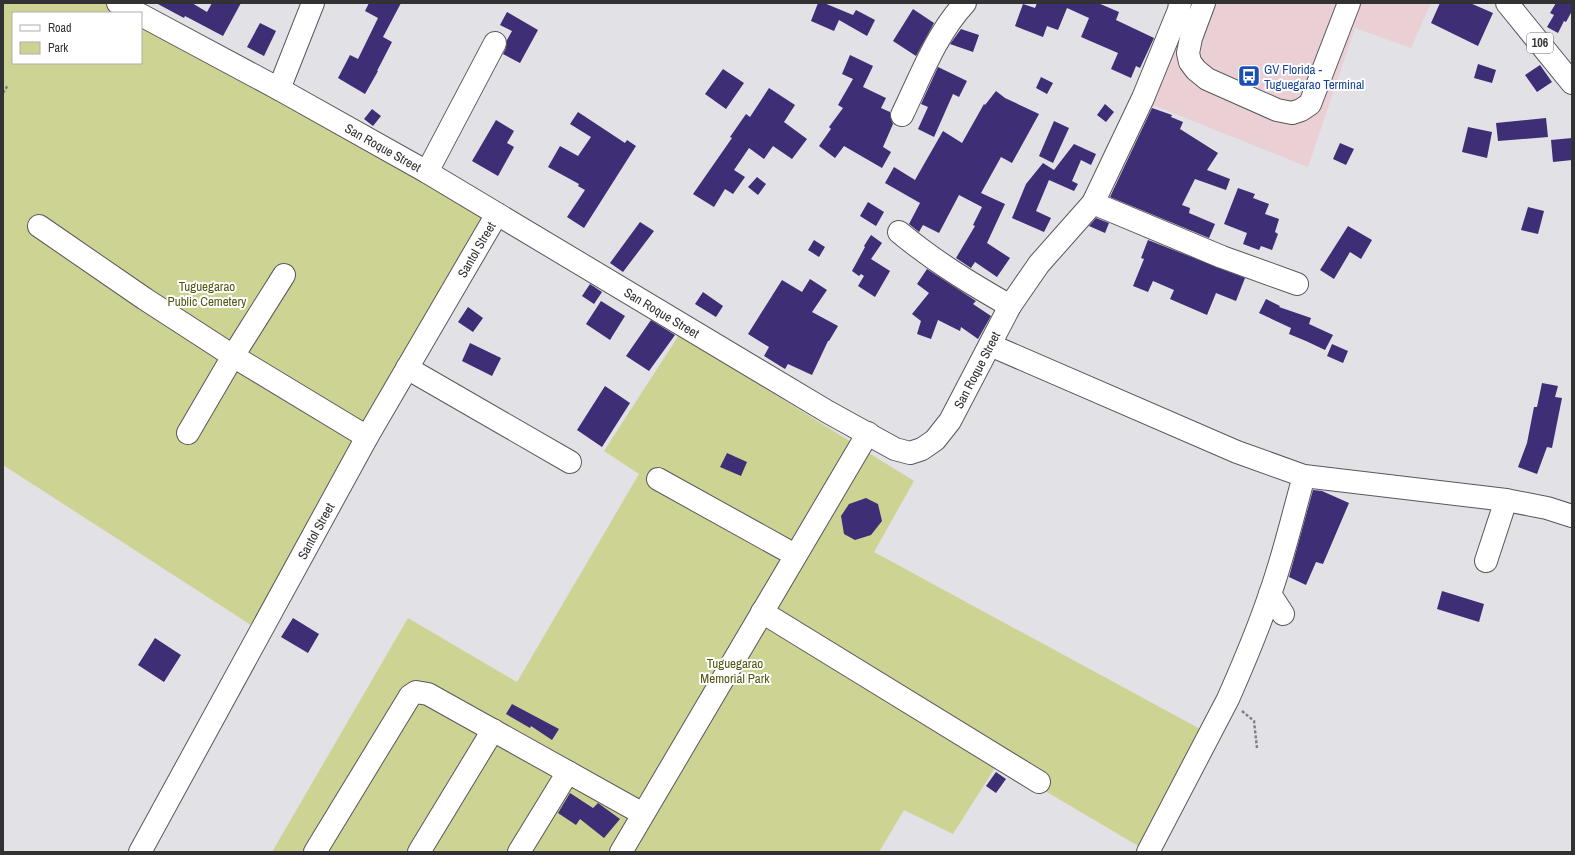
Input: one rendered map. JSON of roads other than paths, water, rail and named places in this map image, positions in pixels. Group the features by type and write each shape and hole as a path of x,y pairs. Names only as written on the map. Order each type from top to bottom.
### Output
{"main road":[{"path":"118,3 134,12"},
{"path":"279,89 313,3"},
{"path":"902,115 931,54 948,24 964,3"},
{"name":"San Roque Street","path":"142,16 279,89 427,172 828,412 895,449 910,453 922,449 935,440 950,421 1010,306 1039,264 1093,203 1143,98 1179,10 1180,3"},
{"path":"1204,3 1191,38 1188,53 1190,62 1196,70 1208,79 1277,110 1292,113 1301,110 1310,104 1349,3"},
{"name":"106","path":"1507,3 1572,83"},
{"path":"427,172 495,43"},
{"path":"1093,203 1222,258 1297,284"},
{"name":"Santol Street","path":"140,852 367,437 497,214"},
{"path":"38,226 145,299 233,356 367,437"},
{"path":"899,232 951,272 1010,306"},
{"path":"188,434 233,356 284,274"},
{"path":"990,345 1237,452 1304,476 1506,500 1547,508 1572,516"},
{"path":"407,368 570,462"},
{"path":"621,852 868,433"},
{"path":"1148,852 1228,699 1256,632 1284,550 1304,476"},
{"path":"658,479 795,556"},
{"path":"1486,561 1506,500"},
{"path":"1270,594 1283,614"},
{"path":"762,612 1039,782"},
{"path":"315,852 410,696 416,692 428,694 643,814"},
{"path":"419,852 493,730"},
{"path":"519,852 568,772"}],"place":[{"name":"GV Florida - Tuguegarao Terminal","path":"1249,76"}],"park label":[{"name":"Tuguegarao Public Cemetery","path":"207,294"},
{"name":"Tuguegarao Memorial Park","path":"735,670"}]}
